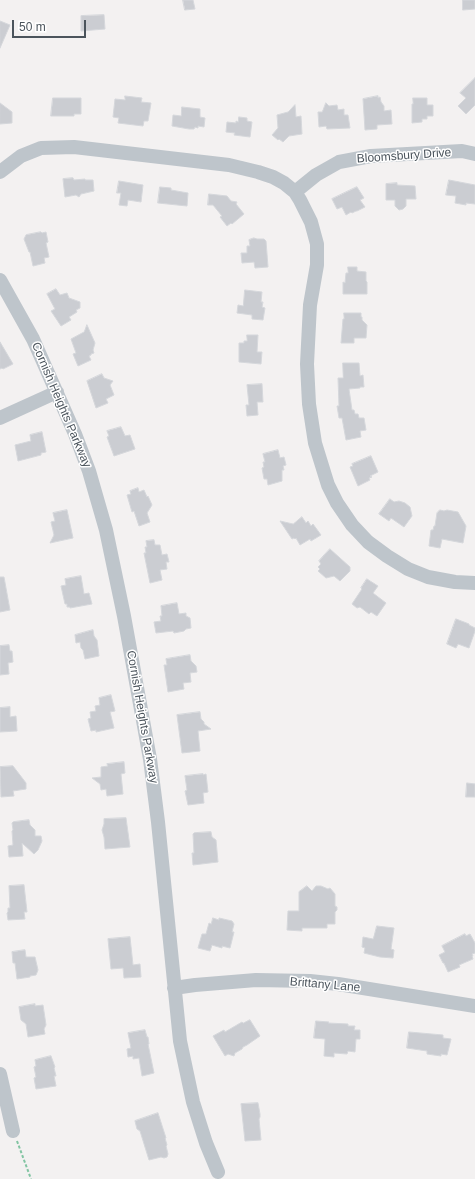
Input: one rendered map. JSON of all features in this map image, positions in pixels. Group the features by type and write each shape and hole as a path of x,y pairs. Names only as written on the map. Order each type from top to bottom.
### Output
{"street":[{"path":"0,172 21,156 41,148 74,147 229,165 273,177 284,183 295,192 312,222 317,244 317,265 310,305 307,364 309,404 315,443 328,485 337,503 352,525 368,542 387,556 408,569 428,577 455,582 475,583"},
{"name":"Bloomsbury Drive","path":"295,192 316,175 339,162 371,156 462,152 475,154"},
{"name":"Cornish Heights Parkway","path":"0,280 33,339 75,434 89,471 106,530 124,616 150,759 158,822 180,1041 193,1102 206,1143 218,1172"},
{"path":"0,418 57,392"},
{"name":"Brittany Lane","path":"174,988 256,980 310,981 338,984 475,1006"},
{"path":"0,1074 13,1131"}],"path":[{"path":"13,1131 31,1179"}],"building":[{"path":"183,0 193,0 195,9 185,10"},
{"path":"463,0 475,0 475,9 463,10"},
{"path":"104,15 105,29 81,31 81,16"},
{"path":"0,21 10,25 0,48"},
{"path":"475,78 475,105 466,114 458,106 466,98 460,93"},
{"path":"125,96 142,98 141,102 151,103 148,121 144,121 143,126 118,123 119,118 113,117 115,99 125,100"},
{"path":"378,96 378,98 380,97 384,106 384,111 391,110 392,124 377,125 377,129 365,130 363,99"},
{"path":"53,98 81,98 81,114 74,114 74,116 51,116"},
{"path":"413,98 427,98 427,105 433,105 433,116 427,116 427,119 422,119 422,122 412,123"},
{"path":"0,103 12,112 12,123 0,124"},
{"path":"326,103 329,106 337,105 338,110 344,109 344,115 348,115 350,128 327,129 326,126 319,127 318,112 322,112"},
{"path":"295,105 296,117 301,116 302,134 289,136 283,142 279,139 278,140 272,135 278,128 277,115 288,112"},
{"path":"182,107 200,109 200,117 205,118 204,127 198,126 198,128 195,127 194,129 189,129 172,126 173,115 181,116"},
{"path":"239,117 247,118 247,121 252,122 250,137 234,135 235,133 226,132 227,122 236,123 236,121 238,122"},
{"path":"73,178 74,180 93,180 94,191 81,194 79,197 76,195 65,197 63,179"},
{"path":"449,180 475,185 475,204 466,203 466,205 455,203 456,196 446,195"},
{"path":"119,181 143,185 141,202 128,200 127,206 119,205 121,193 117,193"},
{"path":"397,183 397,185 415,186 416,199 406,199 406,206 399,210 395,206 395,200 386,200 386,184"},
{"path":"160,187 171,188 171,190 188,193 187,206 158,203"},
{"path":"357,187 364,198 360,200 365,207 346,215 342,207 337,209 332,199"},
{"path":"209,194 227,196 231,201 237,202 236,204 244,214 232,224 231,223 227,226 220,217 222,216 213,205 208,205"},
{"path":"46,232 48,242 46,243 49,257 44,258 45,263 33,266 30,252 24,239 26,235"},
{"path":"254,238 264,239 266,241 268,267 255,268 254,262 242,263 241,253 247,253 247,246 250,246 249,240"},
{"path":"348,267 357,267 357,271 366,272 367,294 343,294 343,282 345,283"},
{"path":"56,289 60,295 67,293 69,298 80,302 80,308 69,317 71,320 61,326 51,311 55,309 47,294"},
{"path":"245,290 262,292 261,302 263,302 262,307 265,308 263,320 252,319 252,315 237,313 238,305 243,306"},
{"path":"344,313 361,313 362,320 367,325 366,338 354,338 354,343 341,343"},
{"path":"87,325 95,343 93,350 94,353 89,356 91,360 78,366 73,354 76,353 71,339 84,332"},
{"path":"247,335 258,335 257,352 262,352 261,364 239,362 239,343 244,343 244,341 247,341"},
{"path":"0,342 13,364 3,369 0,369"},
{"path":"343,363 359,363 360,376 363,375 364,387 349,389 352,410 354,410 355,414 358,414 359,418 364,418 366,430 360,431 361,437 346,440 342,418 339,418 337,406 339,406 338,378 343,378"},
{"path":"102,374 104,378 113,381 110,385 114,395 106,399 108,403 96,408 87,381"},
{"path":"262,384 263,402 257,402 258,415 247,416 246,405 249,405 247,385"},
{"path":"121,427 125,436 130,435 135,449 114,456 107,437 109,436 107,431"},
{"path":"42,432 46,452 41,453 41,455 18,461 15,445 31,441 30,435"},
{"path":"278,450 280,458 284,457 286,465 283,466 284,470 282,470 282,481 268,485 267,479 264,479 262,468 264,467 263,462 265,462 263,454"},
{"path":"371,456 378,472 370,476 372,477 369,478 370,480 358,486 350,467 353,466 352,464"},
{"path":"138,488 139,492 144,490 152,505 147,513 150,522 139,526 134,511 132,512 127,495 131,494 130,491"},
{"path":"390,499 394,502 399,501 405,503 410,507 412,516 404,527 391,518 389,521 379,514"},
{"path":"67,510 73,538 50,543 54,535 51,522 55,521 53,513"},
{"path":"440,510 458,512 466,526 463,543 442,539 440,548 429,546 431,530 433,530 435,526 437,513"},
{"path":"302,517 306,523 308,521 311,526 313,524 321,535 300,545 296,538 292,539 280,521 293,524"},
{"path":"154,540 155,545 160,545 162,555 167,554 169,562 166,562 167,569 160,570 162,580 150,583 144,553 146,553 145,547 147,547 146,541"},
{"path":"330,549 350,567 350,571 340,581 334,576 326,578 318,571 320,569 318,567 321,564 319,561"},
{"path":"81,576 84,594 89,593 92,604 70,608 67,607 61,586 66,585 65,579"},
{"path":"0,577 4,577 10,610 0,612"},
{"path":"367,579 378,586 373,593 386,603 377,616 371,612 369,614 360,607 357,608 352,604"},
{"path":"177,603 179,614 186,613 186,616 190,618 191,628 174,633 173,631 156,633 154,622 161,621 161,606"},
{"path":"456,619 475,628 469,648 458,644 456,648 447,644"},
{"path":"93,630 94,636 97,640 99,656 85,659 80,642 76,643 75,635"},
{"path":"9,645 10,651 12,651 13,662 8,663 9,674 0,675 0,646"},
{"path":"190,655 191,661 196,666 197,672 190,673 191,682 183,683 184,689 168,692 164,665 167,665 166,659"},
{"path":"111,695 115,711 110,712 114,728 96,732 96,730 91,731 88,719 91,718 90,712 96,711 95,706 100,705 99,698"},
{"path":"10,707 10,717 16,716 17,731 0,732 0,708"},
{"path":"200,712 201,719 204,724 211,729 198,731 200,751 182,753 177,715"},
{"path":"124,762 125,773 121,774 123,794 107,796 106,789 101,790 100,784 92,778 101,777 101,767 108,766 107,764"},
{"path":"13,766 26,783 26,789 13,791 14,796 1,797 0,767"},
{"path":"206,774 208,792 203,793 204,803 188,805 185,791 187,790 185,776"},
{"path":"467,783 475,784 475,797 466,797"},
{"path":"126,818 130,847 105,849 102,830 104,819"},
{"path":"29,820 30,825 35,830 35,836 41,836 42,841 38,850 34,854 22,843 23,856 9,857 8,846 13,845 12,823"},
{"path":"211,832 212,837 216,840 218,862 193,865 193,834"},
{"path":"24,885 27,912 24,912 25,919 8,920 7,913 8,908 10,908 9,886"},
{"path":"307,886 312,891 316,886 321,886 328,889 330,888 335,894 335,906 337,907 337,910 335,912 335,924 327,924 327,928 302,928 302,931 287,930 288,911 299,911 299,892"},
{"path":"213,918 232,921 234,924 232,932 234,932 230,948 222,946 222,948 212,945 210,951 198,948 202,934 206,934 209,923 211,924"},
{"path":"377,926 394,928 391,949 394,950 393,958 380,957 364,953 365,948 362,947 363,937 373,939"},
{"path":"465,934 466,936 470,934 475,943 475,953 472,954 473,959 448,972 439,955 445,952 442,946"},
{"path":"130,937 133,965 140,964 141,977 124,978 123,968 111,969 108,939"},
{"path":"25,950 26,957 35,957 38,970 36,975 17,979 12,952"},
{"path":"35,1004 35,1006 43,1005 46,1025 44,1029 45,1034 28,1037 26,1024 21,1020 19,1007"},
{"path":"250,1020 260,1036 235,1053 234,1056 228,1054 225,1056 213,1036 224,1030 225,1032 242,1022 243,1023"},
{"path":"316,1021 355,1026 354,1030 360,1030 360,1039 356,1039 355,1052 348,1051 347,1054 334,1053 334,1057 324,1056 325,1039 314,1038"},
{"path":"145,1030 148,1037 154,1073 142,1076 139,1058 133,1059 133,1056 128,1057 127,1049 131,1048 128,1033"},
{"path":"409,1032 443,1035 443,1038 451,1039 447,1055 441,1054 441,1056 427,1054 427,1051 407,1048"},
{"path":"51,1056 55,1067 56,1076 54,1076 56,1086 36,1089 34,1078 36,1077 34,1067 36,1066 35,1060"},
{"path":"258,1103 261,1140 245,1141 241,1104"},
{"path":"158,1113 166,1138 168,1154 167,1157 164,1158 161,1157 149,1160 140,1131 137,1129 135,1121"}]}
